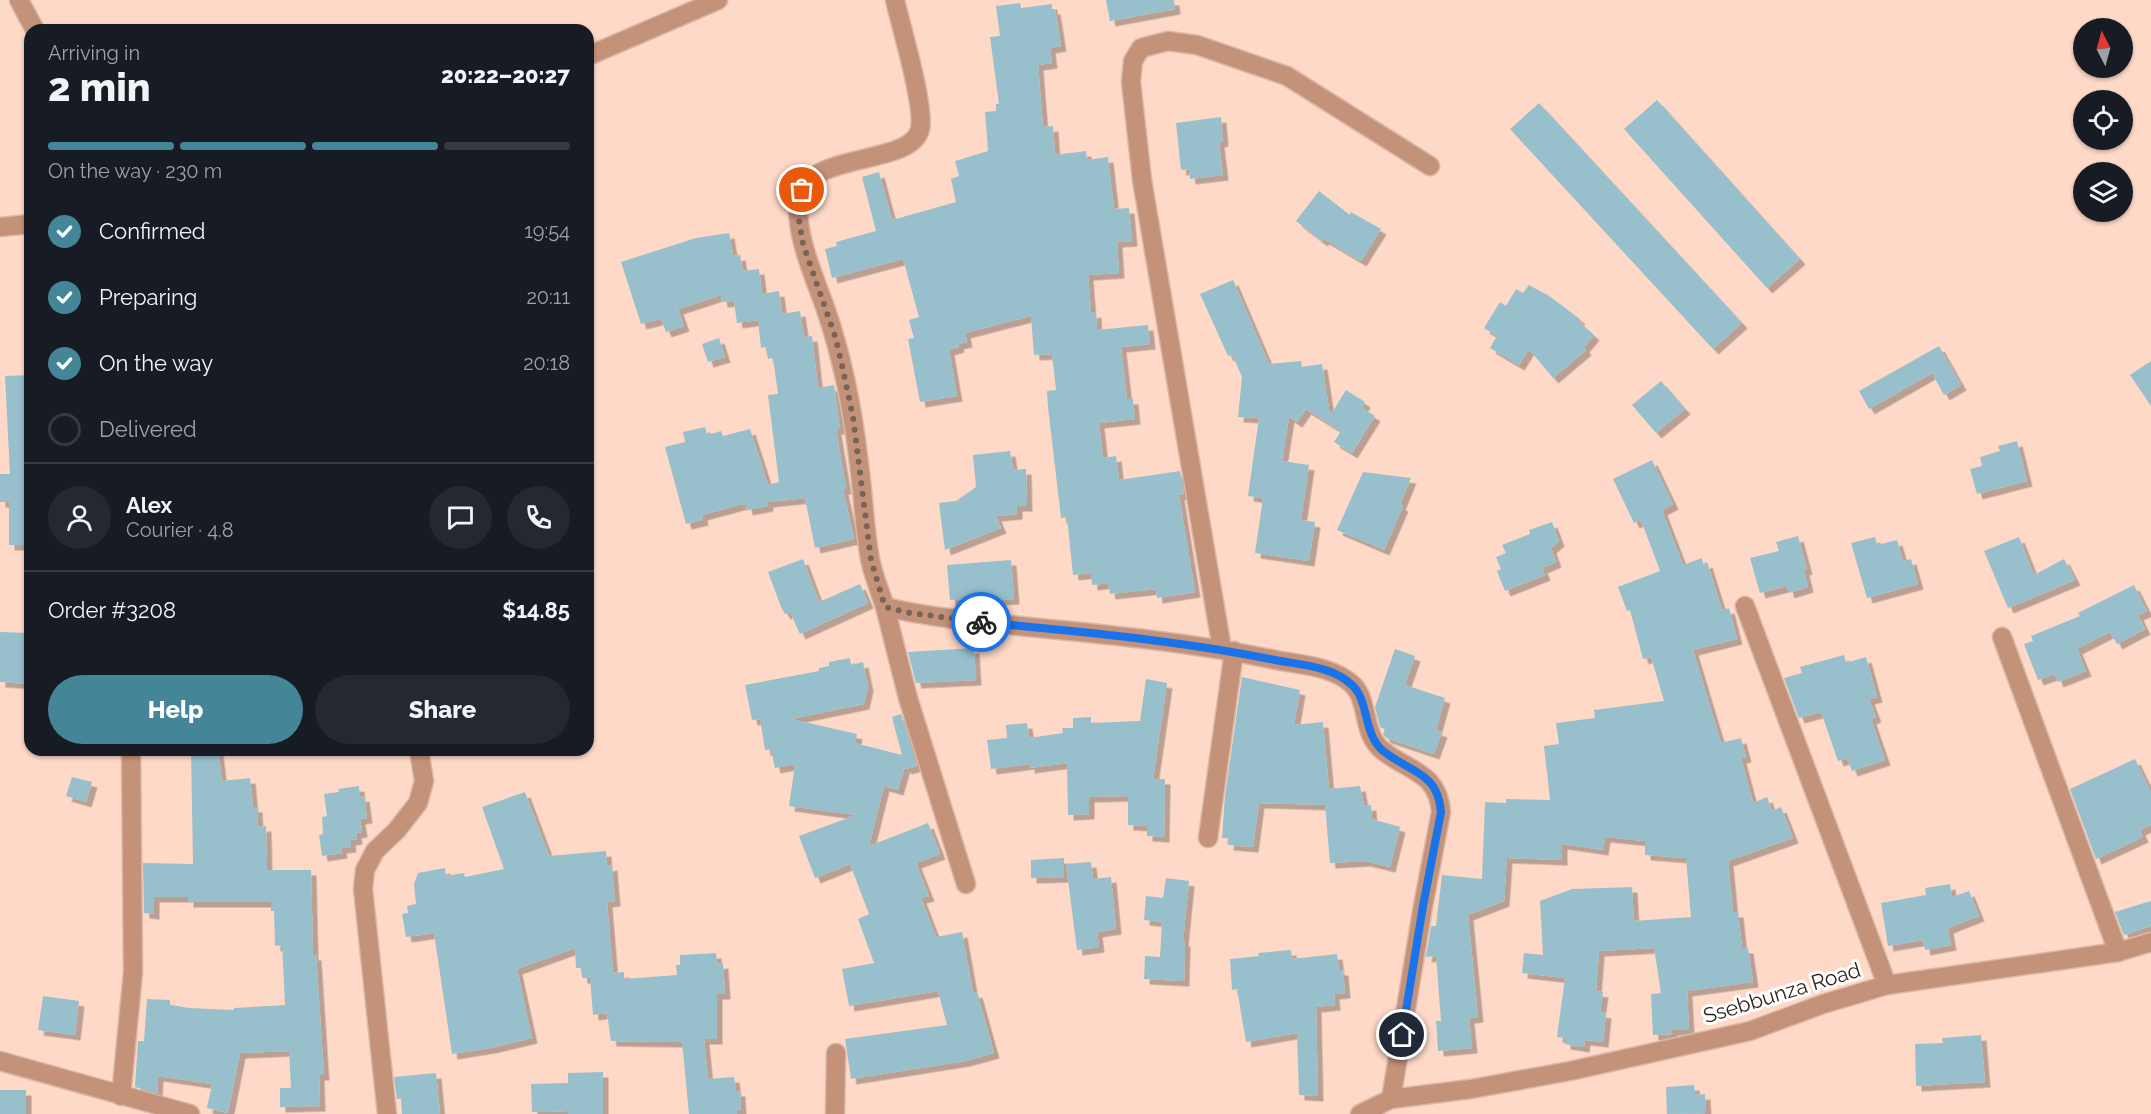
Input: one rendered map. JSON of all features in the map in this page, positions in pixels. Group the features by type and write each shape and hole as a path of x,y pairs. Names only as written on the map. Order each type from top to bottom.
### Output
{"street":[{"path":"19,0 32,24"},
{"path":"594,53 718,0"},
{"path":"895,0 916,90 920,129 914,139 897,149 822,171 810,179 802,190 797,208 803,244 836,339 843,370 857,446 871,560 908,698 966,884"},
{"path":"1208,838 1228,650 1202,544 1142,180 1131,82 1133,61 1141,48 1168,41 1197,45 1287,76 1430,166"},
{"path":"0,227 24,225"},
{"path":"1745,606 1887,985"},
{"path":"885,607 942,618 1228,650 1333,672 1353,685 1358,692 1371,735 1381,749 1421,774 1435,786 1440,797 1441,812 1391,1099"},
{"path":"2002,637 2118,952"},
{"path":"121,1096 133,972 131,756"},
{"path":"387,1114 363,889 366,870 375,851 397,830 418,803 424,781 420,756"},
{"name":"Ssebbunza Road","path":"1360,1114 1391,1099 1471,1089 1570,1071 1750,1031 1823,1004 1887,985 2118,952 2151,942"},
{"path":"835,1114 836,1053"},
{"path":"0,1060 190,1114"}],"building":[{"path":"1106,0 1174,0 1175,9 1110,21"},
{"path":"1020,3 1021,8 1052,4 1052,9 1055,9 1061,46 1050,48 1052,63 1038,65 1043,127 1053,126 1055,155 1086,151 1087,160 1108,157 1114,209 1129,208 1132,241 1117,242 1119,273 1088,275 1091,313 1096,312 1097,330 1148,325 1150,344 1121,347 1127,399 1133,399 1135,419 1099,423 1103,458 1116,456 1119,480 1180,471 1184,494 1179,495 1195,592 1157,598 1156,589 1110,594 1108,583 1092,585 1091,573 1073,575 1067,517 1061,518 1048,407 1047,391 1056,390 1052,354 1034,355 1031,316 965,333 967,342 958,344 959,347 949,350 957,396 920,402 908,339 914,338 909,320 919,317 903,259 832,278 825,249 837,246 836,242 876,231 862,177 879,172 892,220 956,202 951,179 959,176 955,161 988,151 985,112 996,111 996,104 999,104 990,37 1000,36 996,6"},
{"path":"1657,100 1800,259 1767,288 1624,129"},
{"path":"1539,103 1742,323 1713,349 1510,129"},
{"path":"1221,117 1223,141 1219,142 1223,175 1190,179 1189,169 1181,170 1176,123"},
{"path":"1319,191 1350,215 1351,212 1381,229 1361,261 1324,239 1322,241 1296,221"},
{"path":"729,233 733,256 740,255 743,271 759,269 762,294 779,291 782,314 800,311 804,337 812,336 818,388 834,385 840,429 836,429 846,489 843,489 854,539 815,548 805,498 768,502 768,506 747,510 746,504 739,505 702,515 703,520 686,524 665,447 685,442 683,432 705,427 707,435 721,431 723,436 750,429 768,485 779,482 768,395 778,394 773,358 768,359 766,347 761,348 758,320 737,323 734,301 722,302 721,295 678,309 684,326 666,332 661,319 641,324 621,262 696,238"},
{"path":"1233,280 1269,364 1301,361 1302,367 1322,364 1330,416 1346,390 1365,402 1362,408 1375,416 1352,453 1334,442 1341,431 1306,409 1297,422 1289,417 1282,461 1309,465 1301,520 1315,522 1309,561 1255,553 1263,498 1248,496 1259,418 1238,417 1242,377 1232,354 1228,356 1200,294"},
{"path":"1529,285 1545,293 1580,319 1578,321 1594,335 1584,347 1586,350 1553,378 1529,349 1519,365 1490,348 1497,336 1484,328 1500,302 1506,306 1516,289 1523,293"},
{"path":"719,338 725,357 708,362 702,344"},
{"path":"1939,346 1961,385 1944,395 1932,373 1869,409 1859,391"},
{"path":"2151,361 2151,406 2130,375"},
{"path":"24,375 24,545 9,545 9,502 0,502 0,474 10,474 5,376"},
{"path":"1661,381 1685,409 1656,433 1632,405"},
{"path":"2017,441 2027,481 1977,494 1970,469 1982,466 1980,457 2000,451 1998,446"},
{"path":"1010,451 1013,470 1026,469 1027,506 1017,506 1017,514 996,516 1001,528 945,550 939,503 956,501 976,487 973,455"},
{"path":"1652,460 1673,504 1662,510 1683,565 1702,558 1703,564 1707,562 1722,610 1729,608 1737,639 1693,650 1721,743 1741,738 1746,757 1741,758 1753,803 1767,797 1772,811 1781,807 1793,838 1728,861 1733,912 1738,912 1742,948 1748,948 1753,982 1687,991 1689,1029 1672,1030 1672,1034 1653,1035 1651,994 1661,993 1654,948 1599,951 1596,991 1603,992 1600,1012 1606,1013 1603,1042 1585,1040 1584,1047 1565,1044 1565,1038 1557,1037 1565,978 1522,973 1524,953 1543,955 1540,901 1572,889 1632,887 1634,921 1691,917 1686,858 1645,855 1645,841 1605,837 1603,850 1562,844 1562,860 1507,858 1504,901 1468,915 1478,1017 1469,1018 1472,1048 1438,1051 1436,1021 1441,1021 1436,956 1426,957 1431,926 1436,926 1442,875 1482,879 1485,802 1506,803 1506,799 1550,800 1544,746 1559,744 1556,723 1595,718 1594,710 1664,701 1651,657 1643,659 1630,610 1627,611 1618,587 1660,571 1641,520 1634,523 1613,479"},
{"path":"1363,472 1411,478 1400,505 1403,506 1384,550 1337,530"},
{"path":"1552,522 1559,541 1551,548 1556,562 1542,568 1545,575 1505,591 1497,571 1501,569 1496,557 1506,553 1502,545 1530,534 1529,530"},
{"path":"1798,536 1807,569 1804,570 1808,587 1789,593 1787,586 1760,593 1750,558 1779,551 1776,542"},
{"path":"1875,537 1877,545 1897,540 1903,561 1911,559 1918,584 1867,598 1851,543"},
{"path":"2019,537 2034,575 2064,559 2075,580 2008,608 1984,551"},
{"path":"803,559 819,602 860,584 868,603 800,634 790,612 785,614 781,607 768,572"},
{"path":"1011,560 1014,599 994,600 994,596 950,600 947,565"},
{"path":"2134,585 2147,611 2138,615 2145,629 2117,644 2110,632 2077,649 2086,671 2058,682 2055,674 2038,680 2024,644 2033,641 2031,636 2080,616 2078,613"},
{"path":"0,632 24,633 24,684 0,682"},
{"path":"974,648 976,680 916,683 908,652"},
{"path":"1395,649 1415,656 1405,685 1445,698 1436,730 1442,732 1434,754 1386,738 1383,734 1385,729 1380,727 1375,707"},
{"path":"1844,655 1846,663 1866,657 1877,697 1869,699 1876,717 1871,719 1885,760 1852,771 1847,758 1838,761 1821,712 1799,718 1784,678 1802,673 1800,667"},
{"path":"850,658 851,665 863,662 868,686 864,704 791,719 857,734 855,743 902,755 892,717 901,714 917,766 906,769 905,766 898,790 884,786 869,846 928,823 940,854 916,863 929,896 921,898 936,937 962,932 973,993 977,992 994,1053 965,1061 851,1079 845,1039 947,1025 938,991 849,1006 842,969 874,963 858,919 869,914 850,864 815,878 799,836 856,815 789,806 795,764 775,768 771,749 765,750 760,719 752,720 745,685 819,671 819,668 829,666 829,662"},
{"path":"1242,677 1300,690 1294,725 1323,722 1329,789 1360,786 1364,806 1371,805 1372,819 1400,827 1390,867 1365,861 1330,863 1325,805 1259,803 1253,847 1228,845 1229,838 1222,838 1225,796"},
{"path":"1146,679 1167,683 1153,779 1165,779 1164,837 1147,836 1147,826 1128,825 1128,796 1089,797 1089,814 1068,815 1067,763 1029,768 1029,764 991,769 987,740 1007,738 1006,725 1027,723 1029,738 1063,733 1062,728 1073,728 1073,718 1091,717 1091,723 1140,721"},
{"path":"191,756 219,756 222,781 250,778 253,807 257,807 258,827 266,826 267,870 311,870 313,955 316,955 324,1075 319,1075 320,1106 280,1107 280,1088 291,1088 289,1051 240,1053 228,1113 207,1108 212,1084 158,1076 157,1093 135,1087 138,1041 144,1041 147,999 170,1000 170,1005 189,1008 234,1010 234,1008 285,1005 282,945 275,946 274,911 271,911 271,902 188,902 188,897 154,897 154,914 144,913 143,863 193,864"},
{"path":"2135,759 2151,792 2151,825 2140,830 2143,837 2096,859 2070,789"},
{"path":"72,777 92,782 86,802 66,796"},
{"path":"359,786 360,797 364,796 367,818 360,819 362,832 356,833 357,839 350,840 351,847 341,848 342,853 322,856 319,835 323,834 322,817 327,816 324,794"},
{"path":"525,792 549,856 606,851 607,866 612,865 615,901 607,902 613,973 624,972 624,979 677,975 676,965 680,965 680,955 716,953 717,964 723,963 725,994 717,994 717,1039 704,1039 708,1079 734,1077 736,1091 740,1091 741,1109 737,1110 737,1114 689,1114 682,1042 611,1041 607,1013 593,1015 590,978 582,978 581,968 576,968 575,948 517,969 532,1038 452,1054 434,933 406,937 402,914 408,913 407,906 416,904 414,884 418,873 445,868 446,876 464,873 465,877 504,869 482,807"},
{"path":"1064,858 1064,877 1031,878 1031,860"},
{"path":"1091,862 1093,879 1111,877 1116,929 1097,932 1099,947 1077,950 1066,864"},
{"path":"1166,878 1189,881 1183,941 1185,941 1184,981 1144,979 1145,956 1160,957 1162,922 1144,920 1146,896 1163,898"},
{"path":"1950,884 1952,897 1969,891 1979,916 1948,928 1951,945 1925,950 1923,940 1888,946 1881,903 1926,895 1925,888"},
{"path":"2151,901 2151,926 2124,935 2115,912"},
{"path":"1291,950 1292,959 1337,954 1339,970 1343,970 1345,993 1334,994 1335,1005 1316,1007 1318,1096 1299,1095 1297,1033 1246,1042 1237,989 1232,990 1230,959 1259,956 1258,953"},
{"path":"43,996 79,1001 75,1035 38,1030"},
{"path":"1981,1035 1985,1082 1916,1086 1915,1044 1943,1043 1942,1038"},
{"path":"603,1072 603,1114 568,1114 568,1111 532,1112 531,1084 568,1083 568,1073"},
{"path":"436,1073 440,1114 402,1114 401,1099 397,1099 394,1077"},
{"path":"1694,1085 1695,1095 1705,1094 1706,1113 1667,1114 1666,1087"},
{"path":"0,1090 26,1090 26,1114 0,1114"}],"way so far":[{"path":"802,190 797,208 803,244 836,339 853,417 871,560 885,607 910,613 981,622"}],"route":[{"path":"981,622 1222,649 1333,672 1353,685 1358,692 1371,735 1381,749 1421,774 1435,786 1440,797 1441,812 1402,1035"}]}
